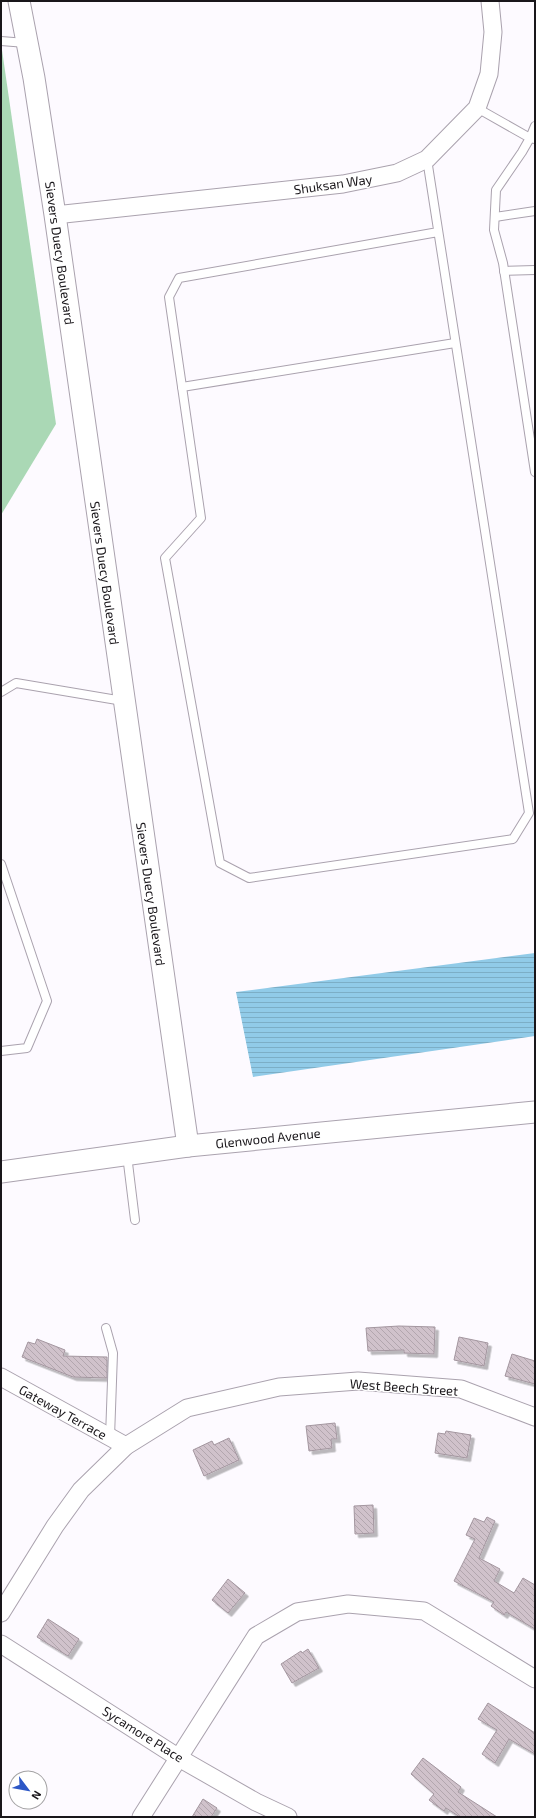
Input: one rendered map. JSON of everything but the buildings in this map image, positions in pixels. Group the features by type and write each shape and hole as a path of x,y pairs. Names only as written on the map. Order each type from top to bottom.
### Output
{"street":[{"name":"Sievers Duecy Boulevard","path":"19,1 55,215 123,701 188,1146"},
{"name":"Shuksan Way","path":"55,215 343,184 397,173 427,159 477,108 489,74 493,32 490,1"},
{"name":"Glenwood Avenue","path":"1,1172 188,1146 535,1112"},
{"name":"Gateway Terrace","path":"1,1376 126,1446"},
{"name":"West Beech Street","path":"1,1613 55,1526 81,1490 126,1446 187,1408 279,1387 358,1381 461,1389 535,1417"},
{"path":"141,1817 256,1636 297,1612 348,1604 424,1611 535,1679"},
{"name":"Sycamore Place","path":"1,1644 179,1758 256,1802 288,1817"}],"lane":[{"path":"1,41 27,43"},
{"path":"477,108 533,138"},
{"path":"535,126 533,138 496,190 494,230 504,271 535,472"},
{"path":"427,159 529,813 513,839 249,878 220,863 165,558 201,518 169,297 179,278 438,232"},
{"path":"495,217 535,211"},
{"path":"504,271 535,270"},
{"path":"182,387 455,343"},
{"path":"1,692 16,683 123,701"},
{"path":"1,864 47,1001 27,1048 1,1051"},
{"path":"127,1155 135,1220"},
{"path":"106,1328 114,1353 110,1437"}],"green space":[{"path":"1,43 56,424 1,515"}],"water":[{"path":"535,953 535,1036 253,1077 236,992"}]}
